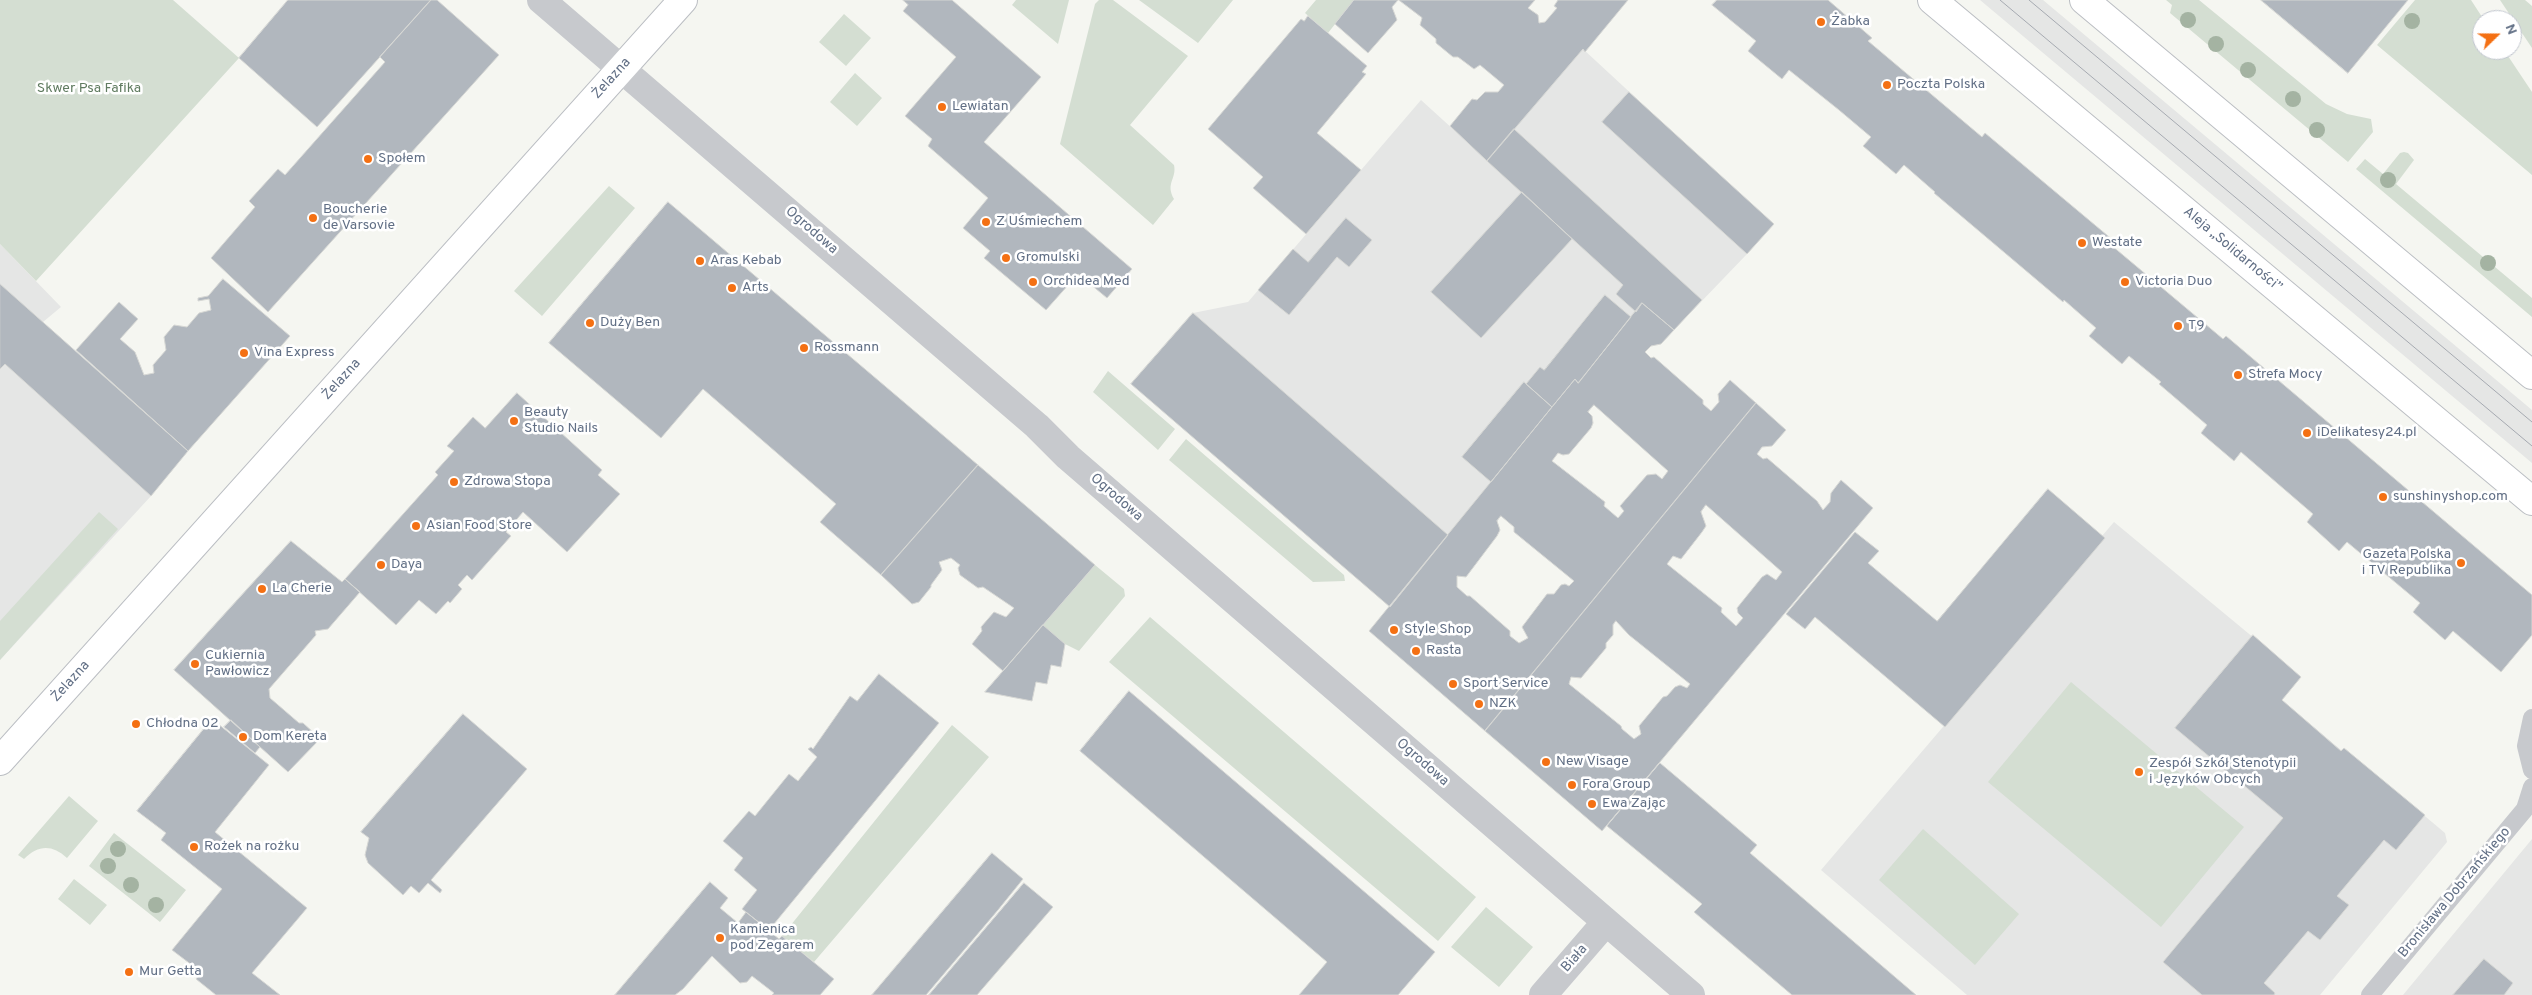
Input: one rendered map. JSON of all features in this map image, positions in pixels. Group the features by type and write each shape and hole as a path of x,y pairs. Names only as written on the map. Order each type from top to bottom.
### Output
{"main road":[{"name":"Żelazna","path":"0,761 683,0"},
{"name":"Aleja „Solidarności”","path":"1932,0 2532,501"},
{"path":"2084,0 2532,375"}],"street":[{"name":"Ogrodowa","path":"541,0 1037,426 1076,463 1691,995"},
{"name":"Biała","path":"1543,995 1606,922"}],"lane":[{"path":"2532,718 2526,746 2532,770"},
{"name":"Bronisława Dobrzańskiego","path":"2370,995 2525,809 2532,787"}],"shaded area":[{"path":"1980,0 2043,0 2532,410 2532,463"},
{"path":"1583,49 1744,198 1747,254 1674,330 1636,312 1390,607 1131,384 1193,313 1248,302 1421,100 1487,160"},
{"path":"0,244 61,307 43,322 188,451 151,496 0,660"},
{"name":"Zespół Szkół Stenotypii i Języków Obcych","path":"2114,522 2301,677 2282,700 2341,750 2344,748 2445,833 2447,842 2320,995 1967,995 1821,870 2104,538 2102,536"},
{"path":"2532,839 2532,995 2403,995"}],"green space":[{"name":"Skwer Psa Fafika","path":"0,0 173,0 239,58 36,281 0,244"},
{"path":"1016,0 1069,0 1058,44 1012,5"},
{"path":"1099,0 1113,0 1188,56 1130,125 1174,165 1171,189 1174,199 1153,225 1060,144 1095,4"},
{"path":"1139,0 1233,0 1198,43"},
{"path":"1316,0 1354,0 1328,33 1305,13"},
{"path":"2166,0 2199,0 2326,104 2347,114 2371,119 2373,132 2348,162 2170,13 2172,5"},
{"path":"2415,0 2471,0 2478,10 2472,10 2472,60 2511,60 2532,92 2532,175 2377,45"},
{"path":"2500,0 2525,0 2532,6 2532,48 2522,33 2522,10 2507,10"},
{"path":"844,14 871,38 846,66 819,42"},
{"path":"855,73 882,98 857,126 830,102"},
{"path":"2400,153 2408,153 2414,160 2396,184 2532,298 2532,317 2356,169 2365,159 2383,174"},
{"path":"609,186 635,208 542,316 514,291"},
{"path":"1108,371 1175,429 1158,450 1093,392"},
{"path":"1186,439 1344,575 1345,581 1313,582 1169,460"},
{"path":"99,512 118,529 0,660 0,621"},
{"path":"1095,565 1124,589 1125,596 1079,651 1065,644 1041,627"},
{"path":"1150,617 1476,897 1438,941 1109,662"},
{"path":"2071,682 2244,827 2161,927 1988,782"},
{"path":"952,725 989,757 814,962 782,936"},
{"path":"69,796 98,821 67,858 50,848 35,851 24,859 18,855"},
{"path":"1923,829 2019,914 1975,965 1879,880"},
{"path":"114,833 186,890 160,922 89,866"},
{"path":"74,879 107,905 90,925 58,899"},
{"path":"1486,907 1533,947 1499,987 1451,947"}],"building":[{"path":"288,0 431,0 317,127 239,58"},
{"path":"431,0 437,0 499,55 268,312 211,258 255,207 249,201 278,169 285,175 385,62 380,57"},
{"path":"903,0 952,0 1041,77 984,142 1132,269 1107,298 1078,274 1046,310 984,258 990,251 963,228 988,198 928,146 932,139 905,116 956,57 903,11 908,5"},
{"path":"1354,0 1398,0 1392,7 1397,20 1368,53 1335,24"},
{"path":"1399,0 1535,0 1528,8 1538,15 1539,23 1545,22 1557,8 1554,6 1558,0 1628,0 1585,52 1583,49 1487,161 1450,126 1472,99 1477,100 1485,92 1498,92 1504,85 1480,65 1474,69 1458,57 1453,57 1436,43 1436,39 1420,25 1422,18"},
{"path":"1717,0 1828,0 1872,38 1868,41 1982,137 1985,133 2114,241 2111,245 2223,339 2226,336 2532,595 2532,635 2501,672 2453,631 2445,640 2413,612 2420,603 2347,542 2339,551 2307,522 2313,514 2241,452 2234,461 2201,433 2207,425 2159,384 2161,382 2129,356 2122,364 2089,336 2096,328 2064,300 2063,302 1934,193 1904,165 1896,174 1863,146 1871,137 1789,70 1782,79 1748,51 1756,41 1712,5"},
{"path":"2261,0 2408,0 2348,73"},
{"path":"1308,16 1367,66 1362,72 1366,74 1317,133 1361,170 1306,234 1253,188 1263,177 1208,129 1301,19 1304,21"},
{"path":"1629,92 1774,224 1747,254 1602,122"},
{"path":"1514,129 1702,300 1674,330 1642,303 1636,312 1616,294 1623,285 1487,161"},
{"path":"1522,192 1572,239 1481,338 1431,292"},
{"path":"668,202 978,465 881,575 820,522 836,504 703,389 661,438 549,343"},
{"path":"1346,218 1372,240 1349,267 1337,257 1289,315 1258,290 1293,249 1308,262"},
{"path":"223,279 290,336 188,451 76,350 119,302 138,319 120,339 135,352 144,375 154,373 153,365 166,350 164,337 174,325 187,327 199,313 211,310 209,299 198,301 198,298 208,296"},
{"path":"0,284 188,451 151,496 5,364 0,369"},
{"path":"1605,295 1631,317 1578,383 1575,379 1552,407 1526,384 1540,367 1544,370"},
{"path":"1642,303 1674,330 1661,344 1651,346 1645,352 1651,358 1654,357 1703,400 1703,404 1711,411 1719,402 1718,394 1730,380 1756,403 1485,731 1369,631 1575,379 1578,383","holes":["1594,405 1668,471 1662,479 1656,474 1647,475 1620,506 1624,511 1618,518 1604,506 1605,502 1552,461 1558,453 1563,455 1569,454 1591,428 1593,423 1592,416 1588,412","1501,516 1514,527 1514,532 1574,581 1569,586 1561,585 1554,594 1547,594 1522,627 1528,638 1519,643 1510,636 1510,631 1457,587 1457,576 1466,577 1497,536 1500,530 1497,521"]},
{"path":"1193,313 1448,535 1390,607 1131,384"},
{"path":"1524,382 1552,407 1491,482 1462,457"},
{"path":"517,393 602,470 598,475 620,494 567,552 523,512 506,532 511,536 472,580 467,575 458,585 462,589 450,603 448,601 436,614 419,600 396,625 345,579 438,475 435,472 454,451 447,446 473,417 485,428"},
{"path":"1756,403 1786,430 1772,446 1762,447 1757,454 1763,459 1767,458 1817,501 1823,510 1830,502 1831,493 1841,480 1873,508 1602,831 1485,731","holes":["1706,505 1782,572 1776,580 1767,574 1762,577 1737,608 1738,613 1743,618 1736,626 1721,612 1722,608 1667,564 1673,556 1681,559 1706,526 1701,512","1616,621 1629,635 1690,684 1687,688 1680,685 1675,687 1667,696 1663,697 1639,726 1641,734 1634,739 1621,726 1569,684 1571,677 1581,678 1606,648 1606,643 1613,635 1613,625"]},
{"path":"978,465 1095,565 1003,671 972,644 982,631 981,627 994,612 1006,617 1014,608 983,587 978,588 960,575 958,568 960,565 951,558 939,562 942,570 919,602 912,604 881,575"},
{"path":"2048,489 2105,538 1945,727 1815,617 1805,629 1786,614 1855,532 1879,551 1868,563 1937,621"},
{"path":"291,541 342,582 345,579 360,592 328,629 315,631 316,635 269,689 270,698 299,723 303,723 314,733 313,737 318,741 288,772 174,670"},
{"path":"1043,625 1065,644 1061,667 1051,665 1047,684 1036,682 1032,701 985,692"},
{"path":"2253,635 2301,677 2282,700 2341,751 2344,748 2425,815 2396,850 2384,840 2337,896 2349,905 2320,940 2308,931 2264,983 2275,993 2274,995 2202,995 2163,962 2283,818 2175,728"},
{"path":"879,674 939,723 769,930 742,909 757,890 734,870 743,858 723,841 749,811 755,816 789,774 798,781 817,757 808,749 811,747 813,749 850,696 857,701"},
{"path":"1129,691 1435,952 1398,995 1299,995 1327,962 1080,751"},
{"path":"463,714 527,769 431,880 442,890 440,893 428,883 419,893 411,886 403,895 368,863 365,855 369,838 361,832"},
{"path":"212,719 269,765 215,832 307,908 252,973 280,995 216,995 196,979 201,972 172,950 222,889 161,840 166,833 137,811"},
{"name":"Dom Kereta","path":"231,720 260,747 255,753 224,727"},
{"path":"1660,763 1757,845 1750,853 1916,995 1792,995 1694,912 1702,904 1607,826"},
{"path":"992,853 1023,879 998,910 926,995 872,995"},
{"name":"Kamienica pod Zegarem","path":"710,882 728,898 720,908 738,923 746,912 779,939 782,936 834,979 820,995 772,995 774,993 752,976 747,982 740,983 712,956 683,989 675,995 615,995"},
{"path":"1024,883 1053,907 977,995 929,995"},
{"path":"2484,959 2513,983 2504,995 2453,995"}],"tram line":[{"path":"2000,0 2532,446"},
{"path":"2029,0 2532,422"}],"place":[{"name":"Żabka","path":"1821,22"},
{"name":"Poczta Polska","path":"1887,85"},
{"name":"Lewiatan","path":"942,107"},
{"name":"Społem","path":"368,159"},
{"name":"Boucherie de Varsovie","path":"313,218"},
{"name":"Z Uśmiechem","path":"986,222"},
{"name":"Westate","path":"2082,243"},
{"name":"Gromulski","path":"1006,258"},
{"name":"Aras Kebab","path":"700,261"},
{"name":"Orchidea Med","path":"1033,282"},
{"name":"Victoria Duo","path":"2125,282"},
{"name":"Arts","path":"732,288"},
{"name":"Duży Ben","path":"590,323"},
{"name":"T9","path":"2178,326"},
{"name":"Rossmann","path":"804,348"},
{"name":"Vina Express","path":"244,353"},
{"name":"Strefa Mocy","path":"2238,375"},
{"name":"Beauty Studio Nails","path":"514,421"},
{"name":"iDelikatesy24.pl","path":"2307,433"},
{"name":"Zdrowa Stopa","path":"454,482"},
{"name":"sunshinyshop.com","path":"2383,497"},
{"name":"Asian Food Store","path":"416,526"},
{"name":"Gazeta Polska i TV Republika","path":"2461,563"},
{"name":"Daya","path":"381,565"},
{"name":"La Cherie","path":"262,589"},
{"name":"Style Shop","path":"1394,630"},
{"name":"Rasta","path":"1416,651"},
{"name":"Cukiernia Pawłowicz","path":"195,664"},
{"name":"Sport Service","path":"1453,684"},
{"name":"NZK","path":"1479,704"},
{"name":"Chłodna 02","path":"136,724"},
{"name":"Dom Kereta","path":"243,737"},
{"name":"New Visage","path":"1546,762"},
{"name":"Zespół Szkół Stenotypii i Języków Obcych","path":"2139,772"},
{"name":"Fora Group","path":"1572,785"},
{"name":"Ewa Zając","path":"1592,804"},
{"name":"Rożek na rożku","path":"194,847"},
{"name":"Kamienica pod Zegarem","path":"720,938"},
{"name":"Mur Getta","path":"129,972"}]}
